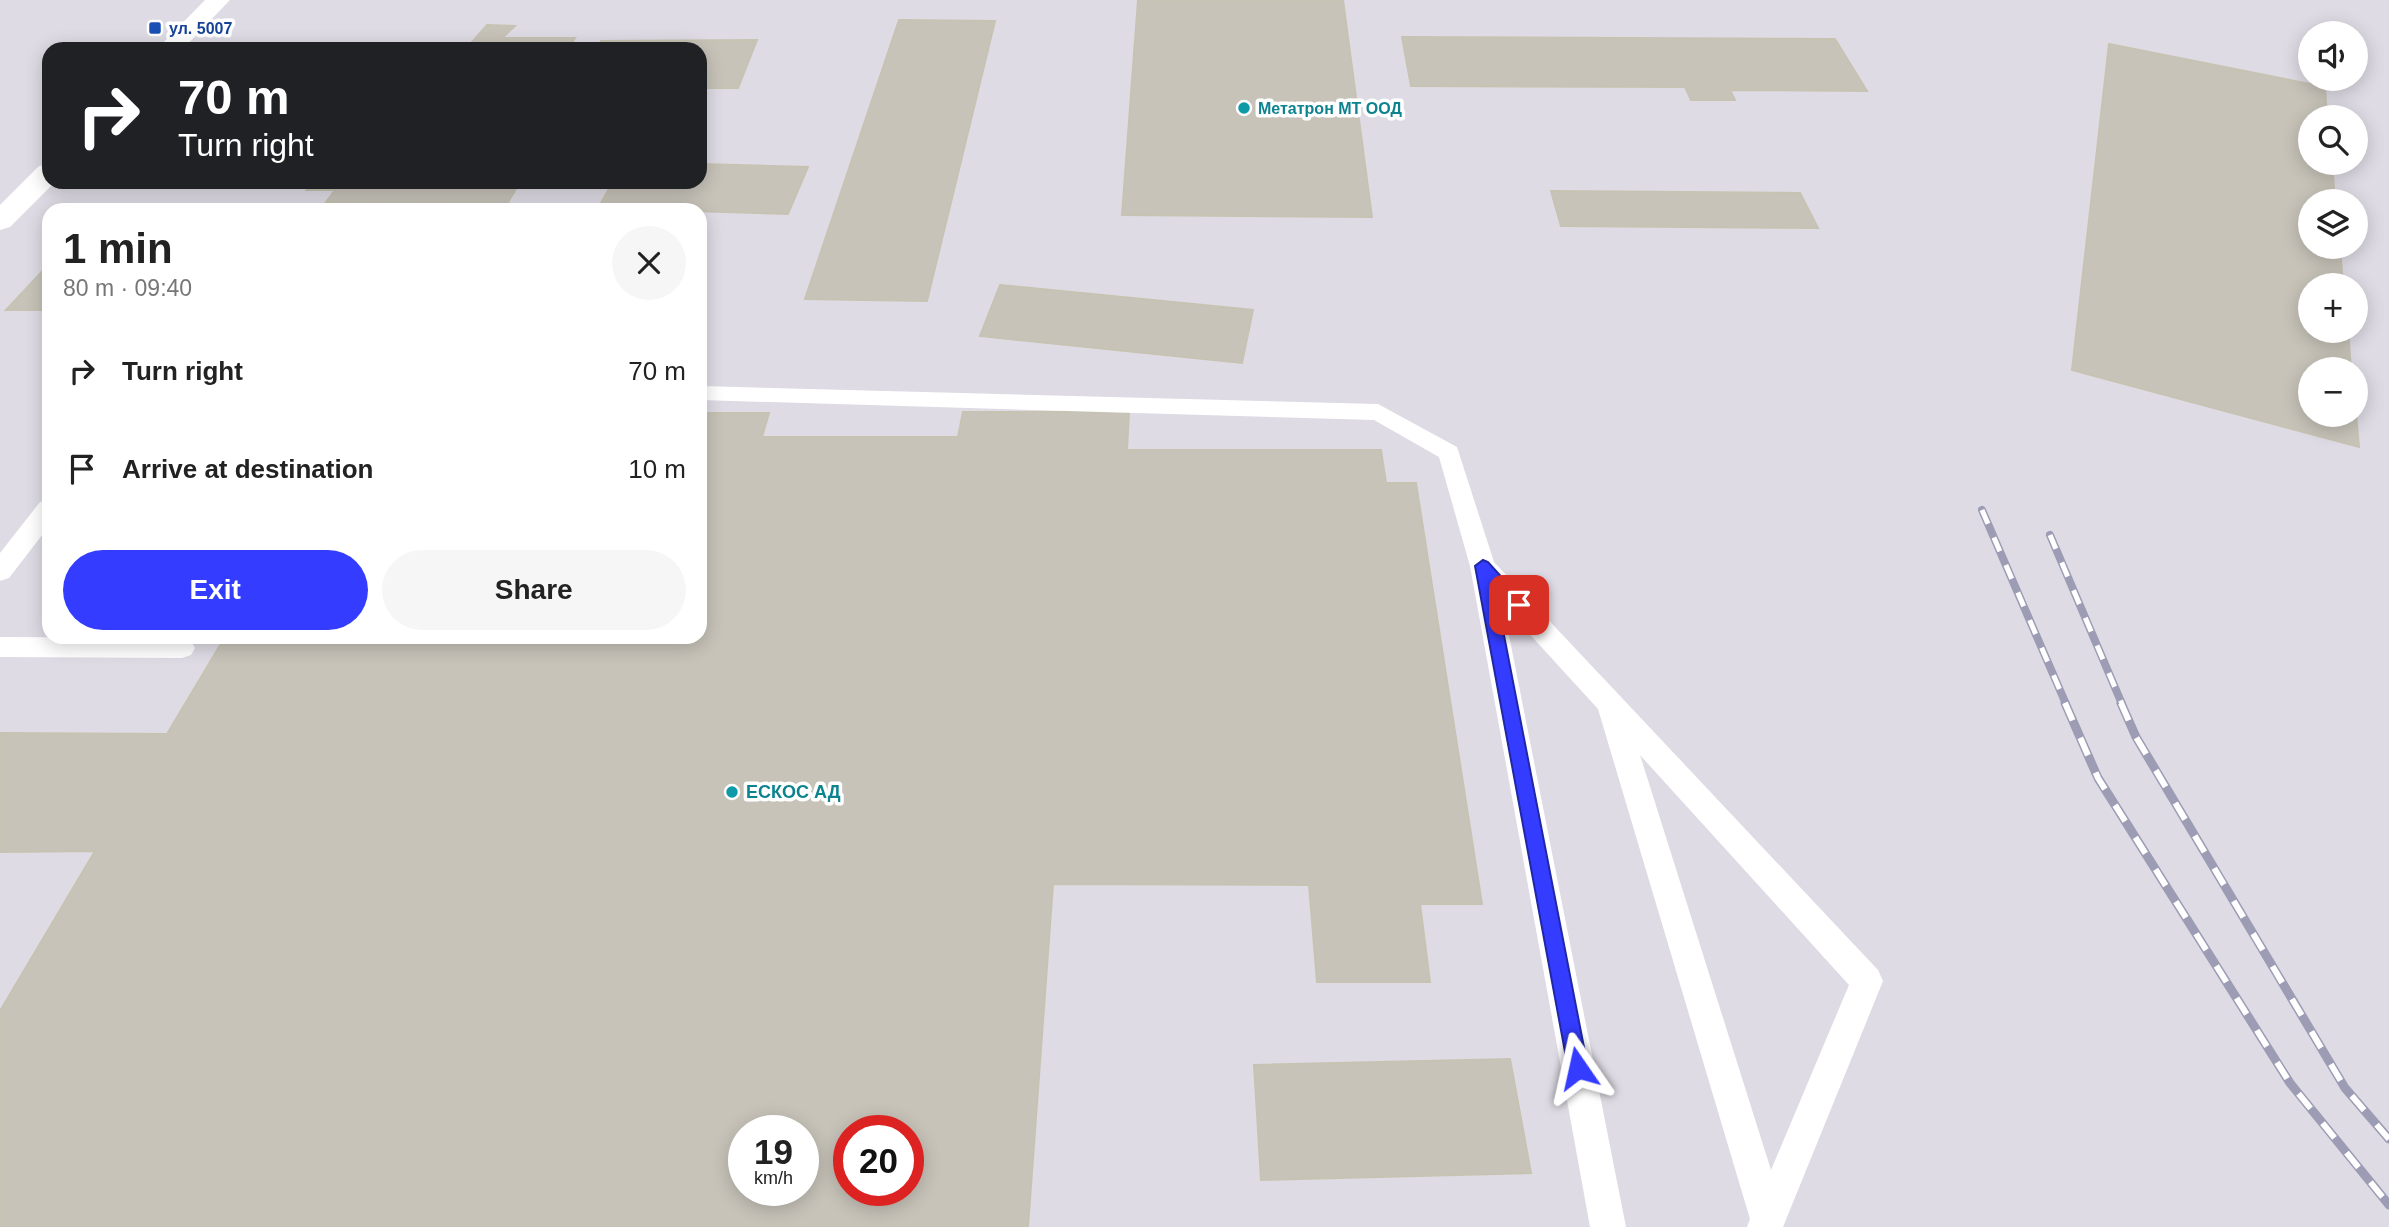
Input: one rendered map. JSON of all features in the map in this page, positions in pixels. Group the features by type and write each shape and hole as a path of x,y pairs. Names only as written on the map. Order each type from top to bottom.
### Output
{"street":[{"path":"176,42 218,0"},
{"path":"0,221 42,179"}],"lane":[{"path":"707,393 1378,412 1449,453 1483,566 1608,1227"},
{"path":"0,571 42,517"},
{"path":"1483,566 1867,981 1766,1223"},
{"path":"0,647 182,648"},
{"path":"1609,702 1766,1223"}],"shaded area":[{"path":"0,0 2389,0 2389,1227 0,1227"}],"building":[{"name":"Метатрон МТ ООД","path":"1138,0 1343,0 1372,217 1122,215"},
{"path":"899,20 995,21 927,301 805,299"},
{"path":"487,25 515,26 502,38 575,38 572,42 472,42"},
{"path":"1402,37 1835,39 1867,91 1730,90 1735,100 1691,100 1685,87 1411,86"},
{"path":"757,40 738,88 707,88 707,42 601,41"},
{"path":"2109,44 2298,82 2298,91 2325,91 2326,105 2298,105 2298,175 2333,175 2334,189 2298,189 2298,259 2341,259 2342,273 2298,273 2298,343 2349,343 2350,357 2298,357 2298,427 2357,427 2359,447 2072,370"},
{"path":"707,164 808,167 788,214 707,211 707,203 601,203 609,189 707,189"},
{"path":"516,189 508,203 326,202 335,190 307,190"},
{"path":"1551,191 1800,193 1818,228 1561,226"},
{"path":"42,271 42,310 6,310"},
{"path":"1000,285 1253,310 1242,363 980,336"},
{"name":"ЕСКОС АД","path":"963,412 1129,412 1127,450 1381,450 1386,483 1416,483 1482,904 1420,904 1430,982 1317,982 1309,885 1053,884 1028,1227 0,1227 0,1011 95,851 0,852 0,733 167,734 221,644 707,644 707,413 769,413 762,437 958,437"},
{"path":"1510,1059 1531,1173 1261,1180 1254,1065"}],"railway":[{"path":"1982,510 2066,704"},
{"path":"2050,535 2122,704"},
{"path":"2065,703 2098,778 2290,1083 2389,1205"},
{"path":"2121,703 2136,737 2345,1088 2389,1139"}],"place":[{"name":"ул. 5007","path":"155,28"},
{"name":"Метатрон МТ ООД","path":"1244,108"},
{"name":"ЕСКОС АД","path":"732,792"}],"route":[{"path":"1519,605 1483,566 1578,1068"}]}
